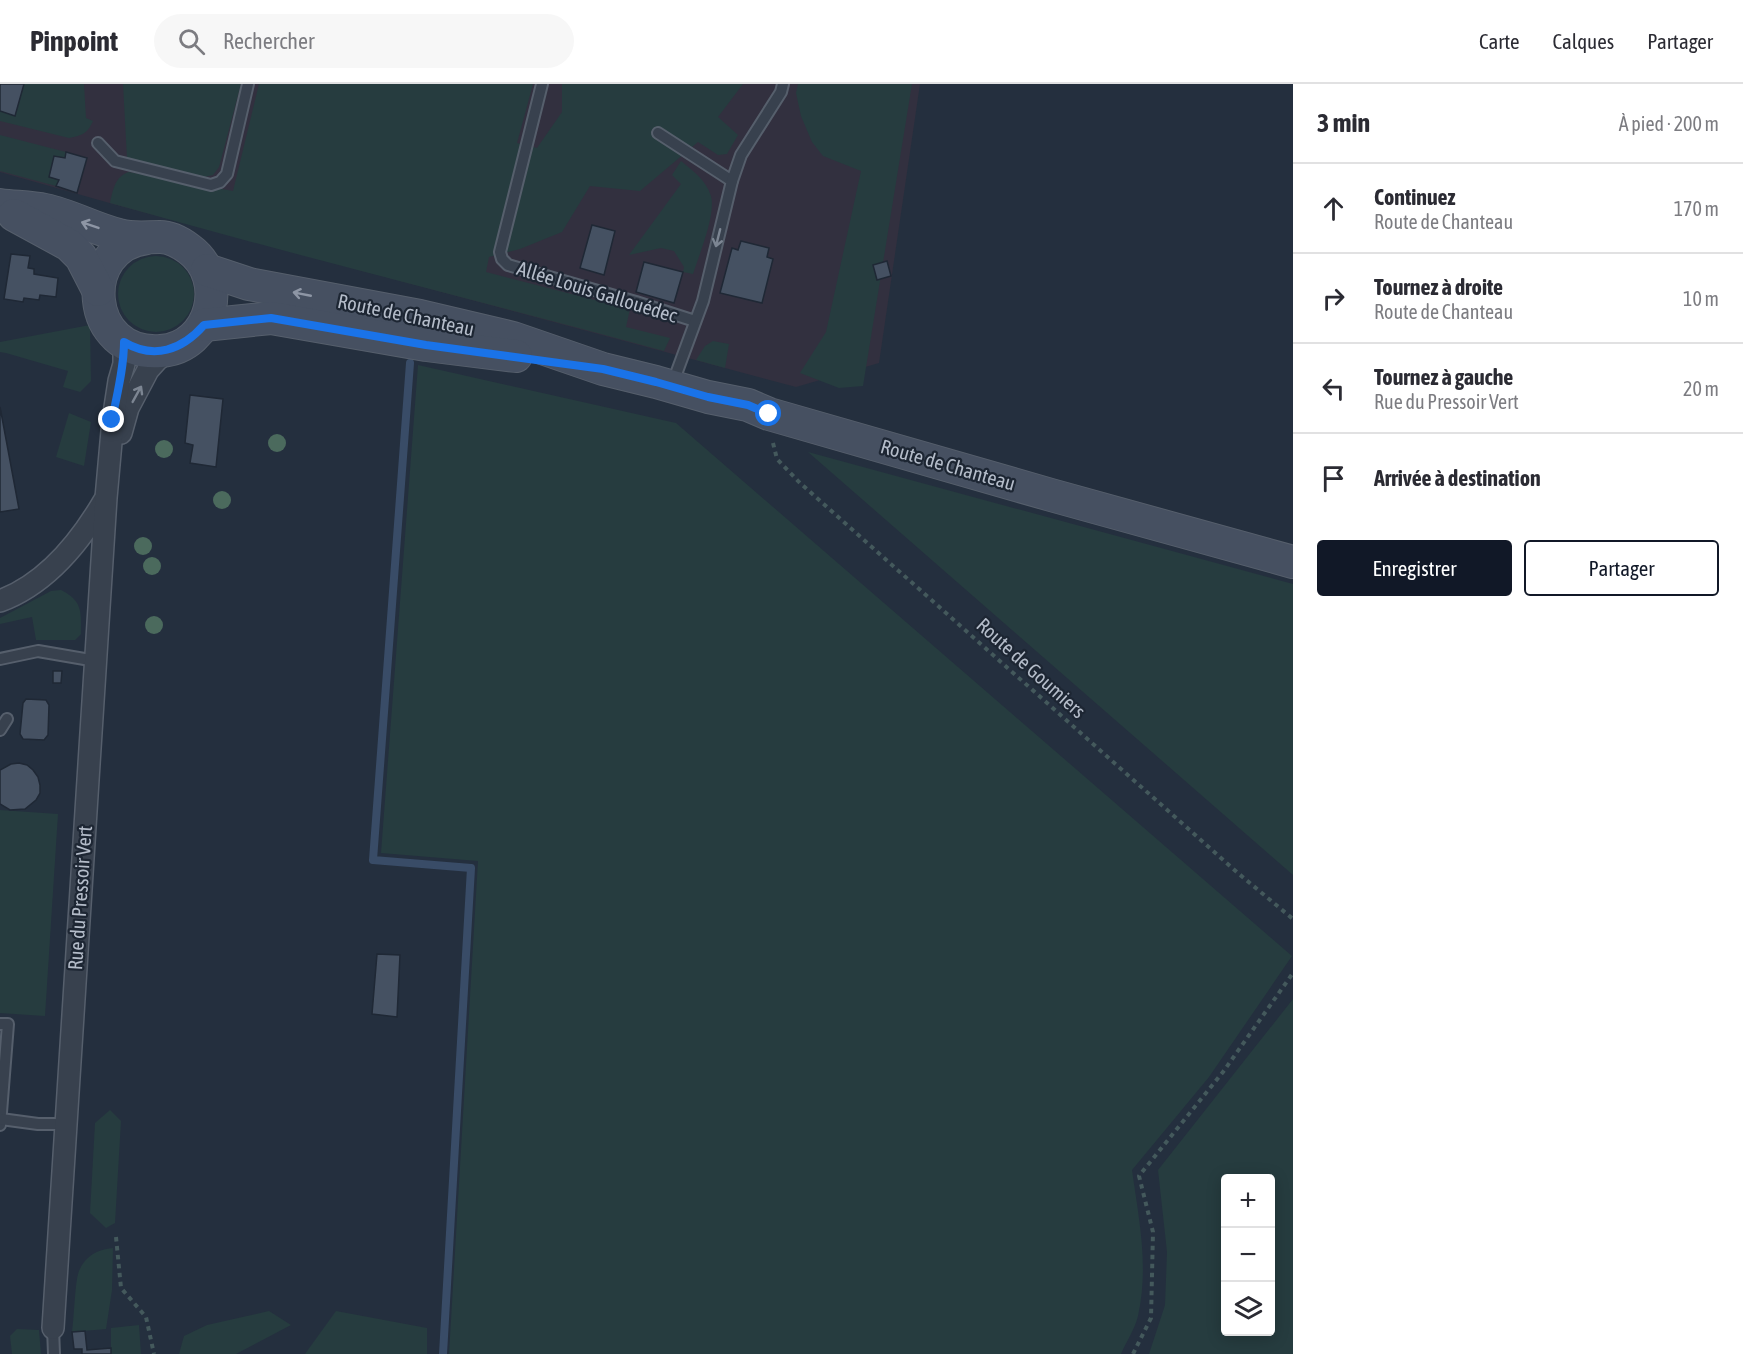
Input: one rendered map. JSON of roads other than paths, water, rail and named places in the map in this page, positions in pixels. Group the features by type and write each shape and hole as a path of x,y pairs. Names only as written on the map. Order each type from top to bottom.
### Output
{"main road":[{"path":"0,207 46,210 121,236 162,237 181,243 196,254 207,270 212,288 211,307 204,325 193,337 180,346 164,351 148,351 132,347 124,342 106,324 99,308 98,290 102,273 111,257 125,245 147,238"},
{"path":"0,207 69,245 81,257 98,290"},
{"name":"Route de Chanteau","path":"207,270 249,284 420,316 513,338 603,369 708,397 748,405 769,414 1293,562"},
{"name":"Route de Chanteau","path":"204,325 271,318 426,345 603,369"}],"street":[{"name":"Rue du Pressoir Vert","path":"53,1328 106,498 112,420 124,364 124,342"},
{"name":"Rue du Pressoir Vert","path":"109,468 128,408 148,370 172,348"},
{"path":"0,601 12,597 44,577 90,526 106,498"}],"lane":[{"path":"98,143 115,161 211,185 220,182 226,174 248,84"},
{"name":"Allée Louis Gallouédec","path":"542,84 500,252 502,260 508,265 695,321"},
{"path":"671,386 703,301 732,181 741,155 781,92 783,84"},
{"path":"658,133 732,181"},
{"path":"0,659 38,651 96,660"},
{"path":"0,730 7,719"},
{"path":"0,1024 8,1024 0,1125"},
{"path":"1,1119 38,1124 66,1124"},
{"path":"53,1328 54,1354"}],"waterway":[{"path":"410,363 373,860 471,868 443,1354"}]}
